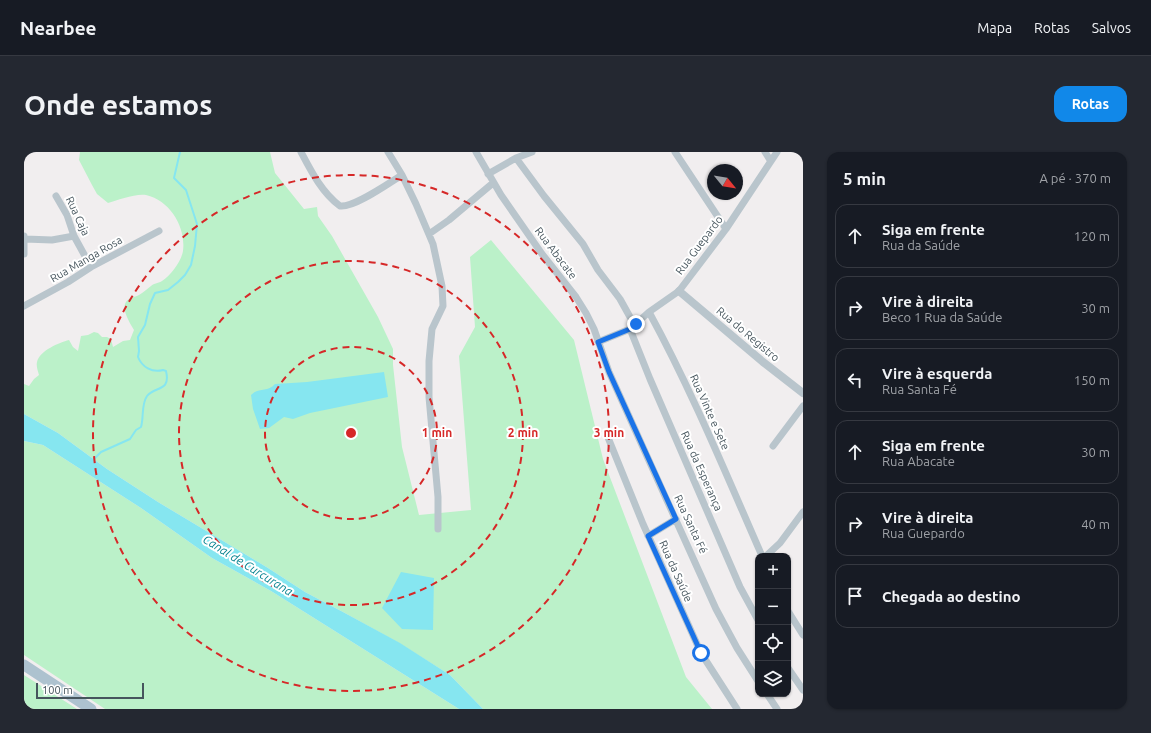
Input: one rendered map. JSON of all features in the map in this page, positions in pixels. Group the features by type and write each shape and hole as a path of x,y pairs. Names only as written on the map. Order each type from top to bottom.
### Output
{"main road":[{"path":"24,666 91,709"}],"street":[{"path":"301,152 329,196 340,206 349,205 361,200 402,175"},
{"path":"388,152 402,175 433,244 443,301 443,306 432,329 429,361 429,397 438,497 438,529"},
{"name":"Rua Abacate","path":"476,152 493,183 542,254 576,297 594,328 609,372"},
{"path":"488,174 516,158 532,152"},
{"path":"675,152 726,229"},
{"path":"765,152 770,160"},
{"name":"Rua Guepardo","path":"679,290 726,229 770,160 777,152"},
{"name":"Rua da Esperança","path":"516,158 544,196 583,244 598,270 620,299 630,317 650,379 740,586 755,614"},
{"path":"429,234 450,220 493,183"},
{"name":"Rua Caja","path":"56,196 67,215 74,236 91,267"},
{"name":"Rua Manga Rosa","path":"24,306 68,282 91,267 159,231"},
{"path":"24,254 24,237 52,240 74,236"},
{"path":"598,342 633,326 679,290"},
{"name":"Rua do Registro","path":"679,290 763,362 803,393"},
{"name":"Rua Vinte e Sete","path":"649,312 666,342 761,553"},
{"name":"Rua Santa Fé","path":"609,372 716,609 737,648 755,676"},
{"path":"773,446 803,406"},
{"name":"Rua da Saúde","path":"607,434 648,536 701,653 737,709"},
{"path":"769,553 780,543 803,512"},
{"path":"648,536 676,519"},
{"path":"791,616 803,635"},
{"path":"791,672 803,690"},
{"path":"769,697 777,709"}],"green space":[{"path":"80,152 270,152 275,173 304,209 317,207 318,216 332,236 378,317 393,349 393,365 402,447 419,515 471,510 459,356 475,327 470,257 491,240 574,340 603,459 686,677 712,709 483,709 450,675 399,643 305,592 158,502 107,469 58,433 24,414 24,384 29,386 39,375 37,364 42,354 50,348 69,340 73,347 78,351 81,336 94,332 98,333 102,337 111,339 113,347 123,341 130,340 134,330 125,312 126,302 141,294 152,285 161,282 178,264 183,251 182,233 179,225 175,217 163,203 155,198 142,195 132,196 108,203 97,194 92,185 79,160"},
{"path":"24,441 43,445 141,508 212,558 271,591 459,709 105,709 24,655"},
{"path":"24,675 77,709 24,709"}],"water":[{"path":"384,372 388,397 310,413 293,419 284,417 269,428 260,429 253,409 251,395 257,391 272,387 275,384 307,382"},
{"name":"Canal de Curcurana","path":"24,414 58,433 107,469 158,502 305,592 400,643 450,675 483,709 459,709 271,591 212,558 141,508 43,445 24,441"},
{"path":"401,572 434,578 433,630 402,629 382,608"}],"waterway":[{"path":"93,460 101,452 130,439 136,430 141,427 144,403 147,396 164,386 166,382 166,371 151,370 140,361 138,357 138,337 145,325 150,304 155,293 168,290 185,275 191,265 195,246 197,224 186,190 174,178 180,152"}],"route":[{"path":"636,324 630,329 598,342 609,372 676,519 648,536 701,653"}]}
